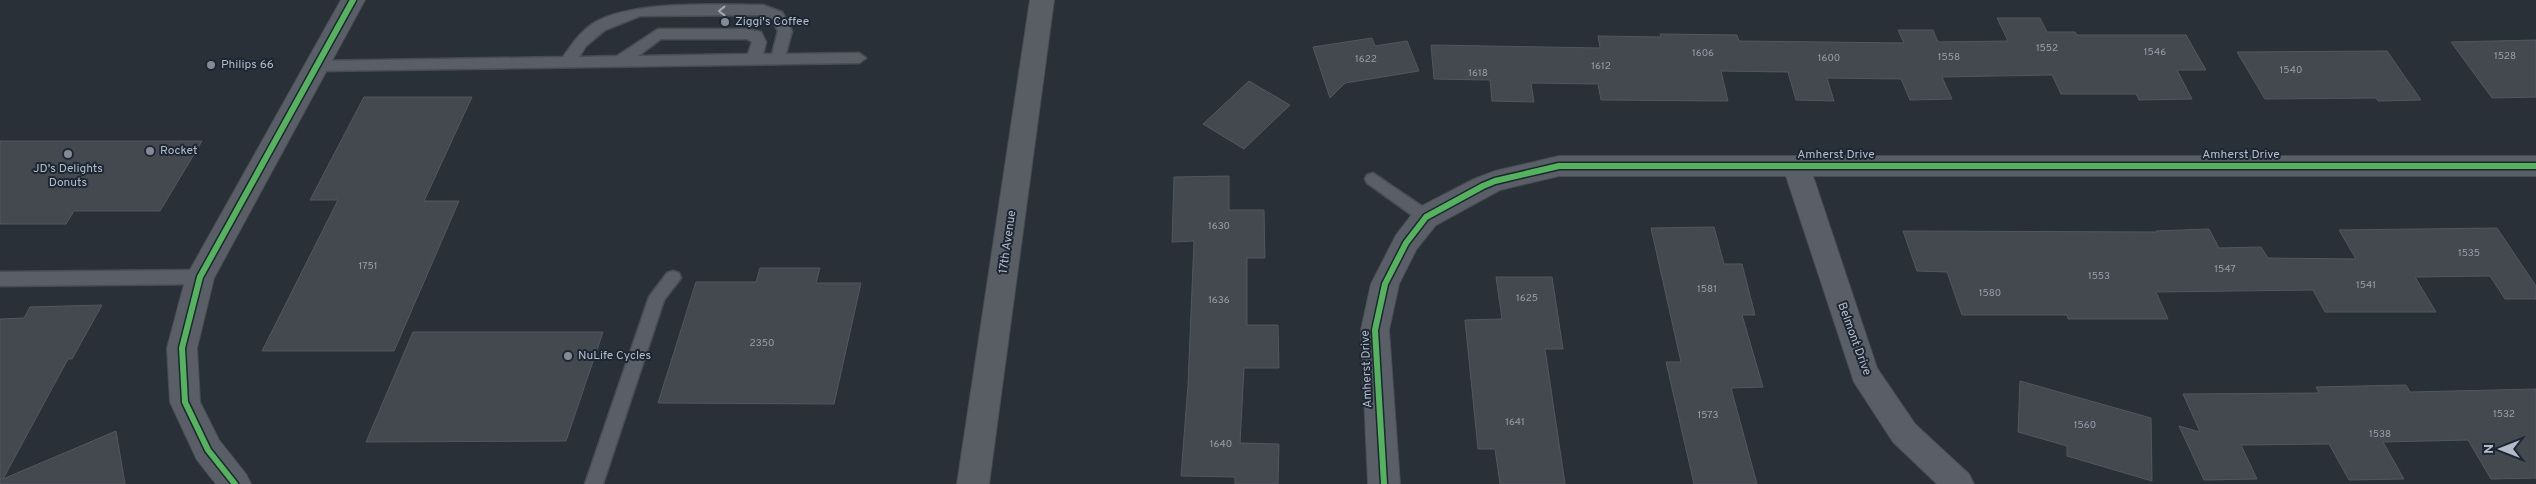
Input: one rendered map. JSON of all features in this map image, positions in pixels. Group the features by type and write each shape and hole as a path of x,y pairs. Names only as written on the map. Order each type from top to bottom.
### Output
{"main road":[{"name":"17th Avenue","path":"974,484 1042,0"}],"street":[{"path":"235,484 208,450 185,402 182,348 200,277 352,0"},
{"name":"Amherst Drive","path":"1384,484 1375,330 1385,284 1406,243 1426,217 1495,181 1559,166 2536,166"},
{"name":"Belmont Drive","path":"1796,166 1864,373 1904,433 1958,484"}],"lane":[{"path":"568,61 581,42 600,26 638,11 763,10 777,16 785,31 778,58"},
{"path":"622,60 658,34 747,34 756,36 759,42 754,58"},
{"path":"317,66 754,58 859,58"},
{"path":"1373,179 1426,217"},
{"path":"0,279 200,277"},
{"path":"594,484 657,297 673,278"}],"building":[{"path":"1997,18 2040,18 2047,32 2075,32 2077,35 2186,35 2206,70 2177,70 2192,99 2139,100 2136,94 2061,94 2052,75 1942,77 1952,99 1910,100 1901,79 1827,78 1834,101 1796,100 1788,72 1721,71 1728,101 1601,100 1598,84 1531,83 1534,102 1492,101 1490,80 1434,79 1431,45 1600,48 1598,36 1661,37 1660,34 1737,35 1739,41 1904,43 1898,30 1933,30 1938,42 2008,41"},
{"path":"1372,38 1375,46 1407,41 1419,71 1345,83 1330,98 1313,47"},
{"path":"2536,40 2536,97 2492,98 2451,42"},
{"path":"2387,51 2421,100 2378,101 2376,98 2265,99 2237,52"},
{"path":"1249,81 1290,105 1244,149 1203,124"},
{"path":"364,97 472,97 424,201 459,201 394,351 262,351 338,200 310,200"},
{"path":"0,141 202,141 160,211 74,211 66,224 0,224"},
{"path":"1229,176 1229,210 1264,210 1265,258 1247,258 1247,325 1278,325 1279,368 1244,368 1240,443 1279,444 1278,484 1235,484 1235,477 1181,476 1188,385 1194,241 1172,242 1174,177"},
{"path":"1714,227 1724,264 1742,264 1755,315 1742,315 1763,387 1731,388 1757,484 1694,484 1666,362 1681,362 1651,228"},
{"path":"2497,228 2536,286 2536,299 2505,299 2490,276 2415,277 2436,312 2325,312 2313,290 2156,292 2168,319 2068,319 2067,315 1962,315 1947,272 1917,271 1903,231 2157,232 2209,229 2219,248 2261,247 2268,258 2356,259 2339,230"},
{"path":"760,268 820,268 816,283 861,283 834,404 658,403 696,282 756,282"},
{"path":"1496,277 1552,277 1563,349 1545,349 1565,484 1500,484 1495,449 1478,449 1465,320 1502,319"},
{"path":"102,305 72,359 68,359 3,479 116,431 125,484 0,484 0,319 24,318 30,307"},
{"path":"413,332 603,332 566,441 366,442"},
{"path":"2020,381 2151,418 2152,481 2067,456 2067,446 2018,432"},
{"path":"2406,385 2410,392 2536,389 2536,478 2491,479 2468,440 2383,442 2404,479 2349,480 2329,444 2241,445 2257,479 2204,480 2179,426 2200,432 2183,394 2319,393 2316,387"}],"cycle path":[{"path":"235,484 208,450 185,402 182,348 200,277 353,0"},
{"path":"1384,484 1375,330 1385,284 1406,243 1426,217 1495,181 1559,166 2536,166"}],"place":[{"name":"Ziggi's Coffee","path":"725,22"},
{"name":"Philips 66","path":"211,65"},
{"name":"Rocket","path":"150,151"},
{"name":"JD's Delights Donuts","path":"68,154"},
{"name":"NuLife Cycles","path":"568,356"}]}
